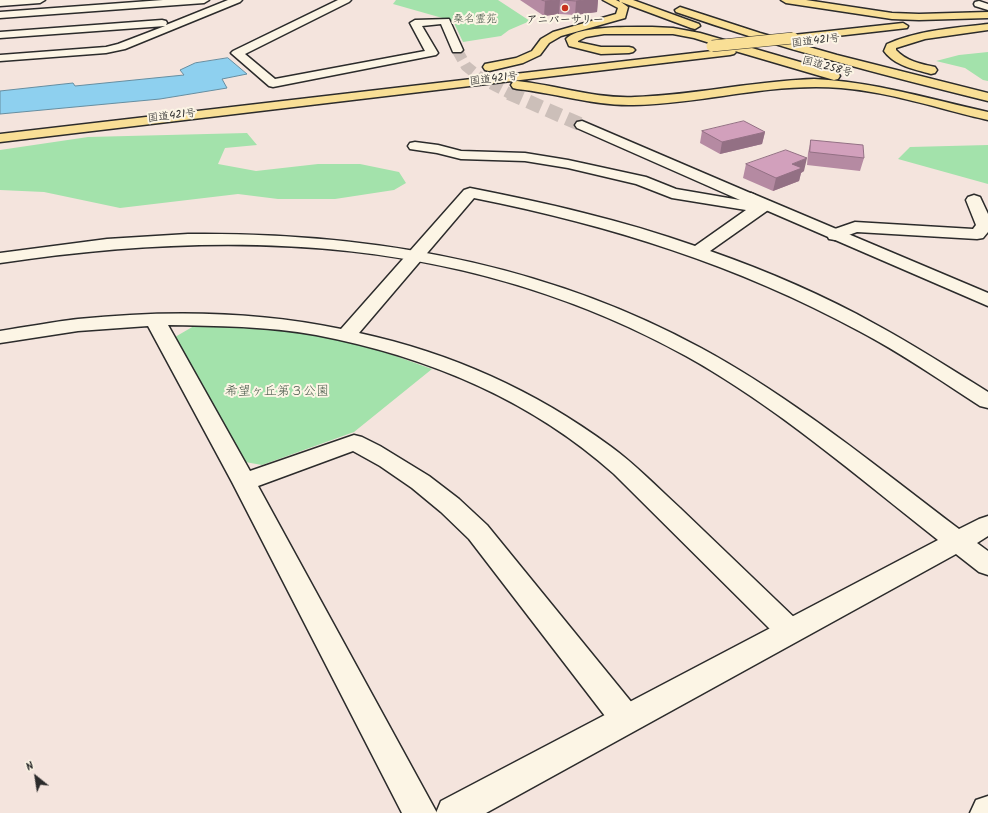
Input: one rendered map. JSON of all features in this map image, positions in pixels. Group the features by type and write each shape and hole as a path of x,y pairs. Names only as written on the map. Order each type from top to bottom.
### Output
{"highway":[{"path":"608,0 624,3 696,35 764,56 887,91 988,116"},
{"name":"国道258号","path":"653,0 703,18 814,52 988,98"},
{"path":"671,0 703,18"},
{"path":"786,1 804,8 810,13"},
{"path":"786,1 892,16 988,16"},
{"path":"786,1 824,9 849,24 843,39"},
{"path":"477,69 519,61 536,53 545,41 557,34 621,16 624,3"},
{"name":"国道258号","path":"624,3 797,60 988,110"},
{"name":"国道421号","path":"0,138 679,58 793,38 849,24 988,16"},
{"name":"国道421号","path":"0,128 707,47 734,48 811,43 988,22"},
{"path":"734,48 745,38 794,32 811,26"},
{"path":"988,27 898,42 891,46 890,51 895,57 911,64 988,87"},
{"path":"643,49 606,52 590,51 573,44 572,40 584,34 604,31 652,30 696,35"},
{"path":"686,45 707,47"},
{"path":"679,58 675,61 609,71 598,76 603,85 619,91 636,93 663,91 745,80 769,73 776,66 775,63 764,56"},
{"path":"401,82 424,77"},
{"path":"444,86 499,84 537,87 594,98 633,101 667,99 738,88 789,83 840,84 887,91"},
{"path":"0,143 79,132 147,120"}],"street":[{"path":"0,3 40,0"},
{"path":"0,15 204,0"},
{"path":"0,58 106,50 121,47 237,0"},
{"path":"346,0 237,54 273,83 432,53 415,23 445,20 457,50"},
{"path":"0,35 167,23 178,24"},
{"path":"582,125 759,203 988,300"},
{"path":"415,146 438,149 461,155 525,158 568,164 641,180 672,192 759,203"},
{"path":"347,334 470,193 578,214 648,234 699,251 791,290 866,327 988,401"},
{"path":"835,235 855,227 977,234 985,226 974,200"},
{"path":"699,251 759,203"},
{"path":"0,258 116,244 217,239 312,243 379,250 416,256 467,266 541,286 636,324 692,352 781,407 988,565"},
{"path":"0,337 50,328 155,320 199,319 271,323 347,334 413,351 461,369 490,382 547,413 601,451 632,477 790,631"},
{"path":"155,320 244,482 420,813"},
{"path":"244,482 354,442 397,465 455,508 478,532 626,719"},
{"path":"453,813 988,525"}],"green space":[{"name":"桑名霊苑","path":"396,0 498,0 530,21 509,30 501,36 463,42 453,21 393,4"},
{"path":"988,52 988,81 983,80 965,68 936,61 959,55"},
{"path":"247,133 257,145 225,148 218,164 256,171 318,164 360,164 399,172 406,183 394,190 335,199 278,199 238,194 120,208 44,192 0,190 0,150 88,137"},
{"path":"988,145 988,184 898,159 910,147"},
{"name":"希望ヶ丘第３公園","path":"194,326 270,330 327,337 367,347 432,369 354,432 262,465 245,462 175,337"}],"water":[{"path":"228,58 247,74 222,79 227,88 160,99 0,114 0,91 73,83 75,86 184,75 180,70 195,63"}],"building":[{"path":"744,121 765,132 722,142 702,131"},
{"path":"811,140 863,145 864,158 810,152"},
{"path":"786,150 807,158 792,164 802,168 776,178 746,164"}],"tunnel":[{"path":"457,50 466,66 482,79 509,93"},
{"path":"509,93 582,125"}],"place":[{"name":"アニバーサリー","path":"565,8"}]}
